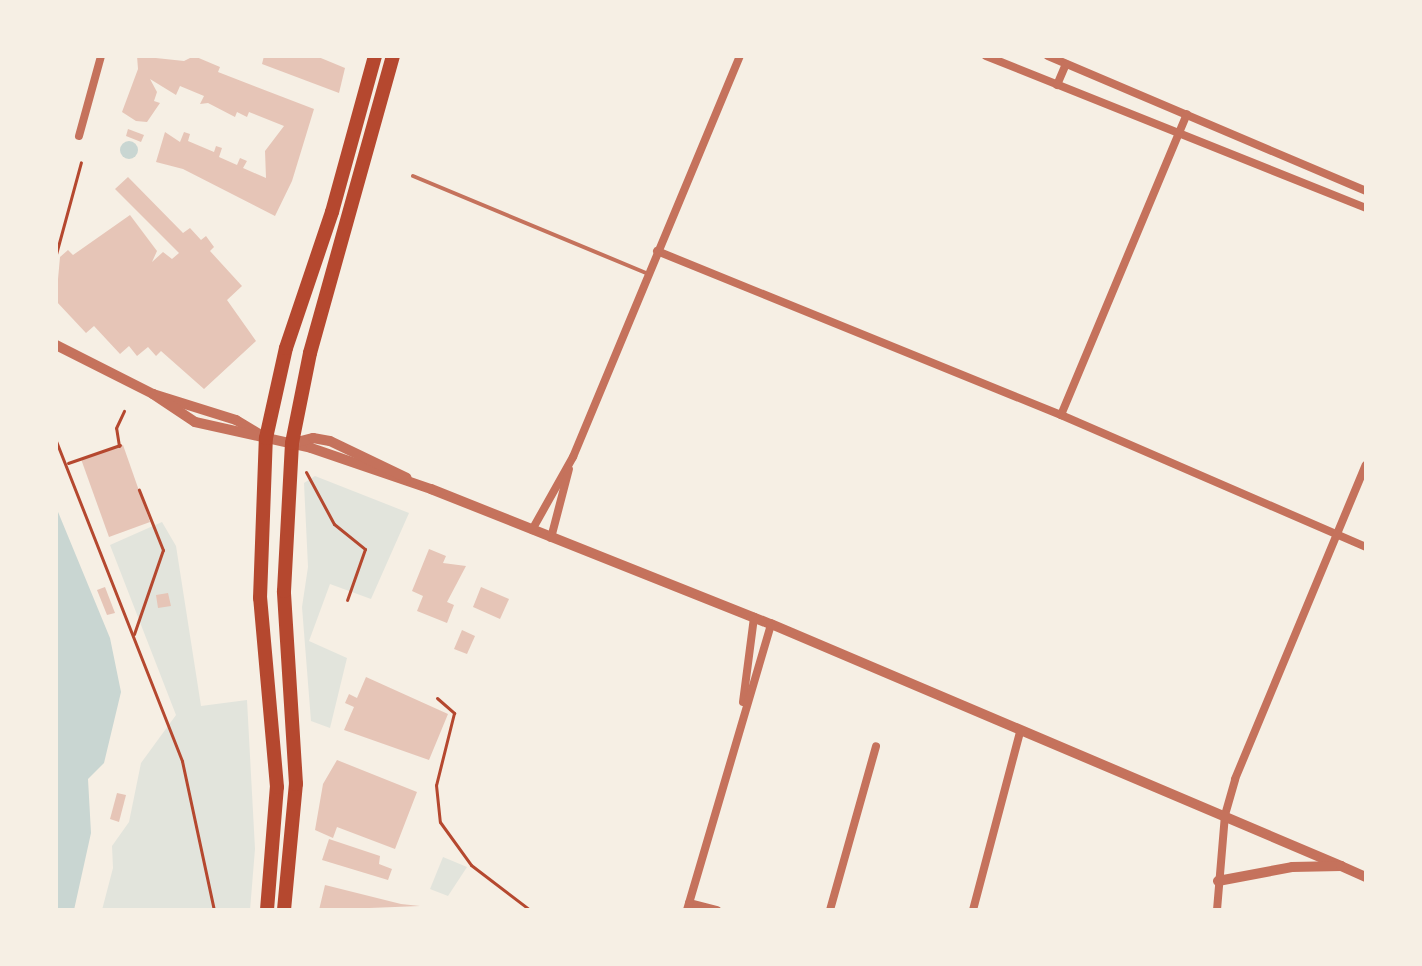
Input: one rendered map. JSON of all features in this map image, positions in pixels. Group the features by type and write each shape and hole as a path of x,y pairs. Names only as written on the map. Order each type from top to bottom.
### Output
{"highway":[{"path":"267,910 277,787 260,598 266,438 286,348 332,212 375,56"},
{"path":"284,910 296,784 284,591 292,443 310,353 393,56"}],"street":[{"path":"79,136 101,56"},
{"path":"532,530 573,457 740,56"},
{"path":"986,56 1366,208"},
{"path":"1048,56 1366,191"},
{"path":"1057,85 1066,64"},
{"path":"1061,415 1187,114"},
{"path":"657,251 1061,415 1366,547"},
{"path":"56,345 153,394 195,422 292,443 313,438 330,441 431,489 771,624 1366,877"},
{"path":"551,538 573,457"},
{"path":"1217,910 1225,815 1366,465"},
{"path":"741,722 754,617"},
{"path":"717,910 688,906 771,624"},
{"path":"973,910 1020,732"},
{"path":"830,910 876,746"},
{"path":"1218,881 1292,867 1341,866"}],"lane":[{"path":"413,176 648,274"}],"path":[{"path":"56,254 81,162"},
{"path":"68,463 120,446 116,428 124,411"},
{"path":"56,441 68,463 182,761 214,910"},
{"path":"305,471 334,524 365,549 347,600"},
{"path":"134,634 163,550 139,490"},
{"path":"437,698 454,713 436,785 440,822 471,865 530,910"}],"shaded area":[{"path":"125,141 133,141 138,150 136,157 125,159 120,154 120,146"},
{"path":"315,476 409,513 371,599 330,584 309,641 347,658 330,728 311,721 302,607 308,567 304,483"},
{"path":"56,507 110,638 121,692 104,763 88,779 91,833 74,910 56,910"},
{"path":"162,522 176,546 201,706 247,700 255,849 250,910 102,910 113,868 112,846 129,822 141,763 176,715 110,545"},
{"path":"443,857 467,867 448,896 430,889"}],"building":[{"path":"137,56 184,61 194,56 220,67 218,72 314,109 292,181 275,216 183,169 156,162 165,132 180,142 184,132 190,134 188,141 214,152 216,146 222,148 219,157 237,165 240,158 247,161 243,168 266,178 265,151 284,126 249,112 247,117 237,112 235,117 208,103 200,104 204,96 180,86 176,95 150,79 157,92 154,101 160,103 147,122 136,121 122,112 138,69"},
{"path":"264,56 316,56 345,68 339,93 262,64"},
{"path":"128,129 144,135 141,142 126,136"},
{"path":"128,177 183,233 190,228 201,240 206,236 214,247 210,251 242,286 227,300 256,341 204,389 161,351 156,356 148,347 137,356 129,346 120,354 94,326 86,333 56,301 60,257 68,250 73,255 130,215 157,251 152,262 163,252 172,259 179,253 115,189"},
{"path":"123,445 150,522 109,537 81,459"},
{"path":"429,549 446,556 443,563 466,566 447,602 454,605 447,623 417,611 423,596 412,591"},
{"path":"105,587 115,613 107,615 97,590"},
{"path":"481,587 509,599 500,619 473,607"},
{"path":"168,593 171,606 158,608 156,595"},
{"path":"462,630 475,636 467,654 454,649"},
{"path":"366,677 448,714 429,760 344,730 354,707 345,703 349,694 357,698"},
{"path":"337,760 417,792 395,849 337,827 333,838 315,830 323,784"},
{"path":"117,793 126,795 119,822 110,819"},
{"path":"329,839 380,856 379,864 392,869 388,880 322,860"},
{"path":"325,885 401,904 420,906 319,910"}]}
